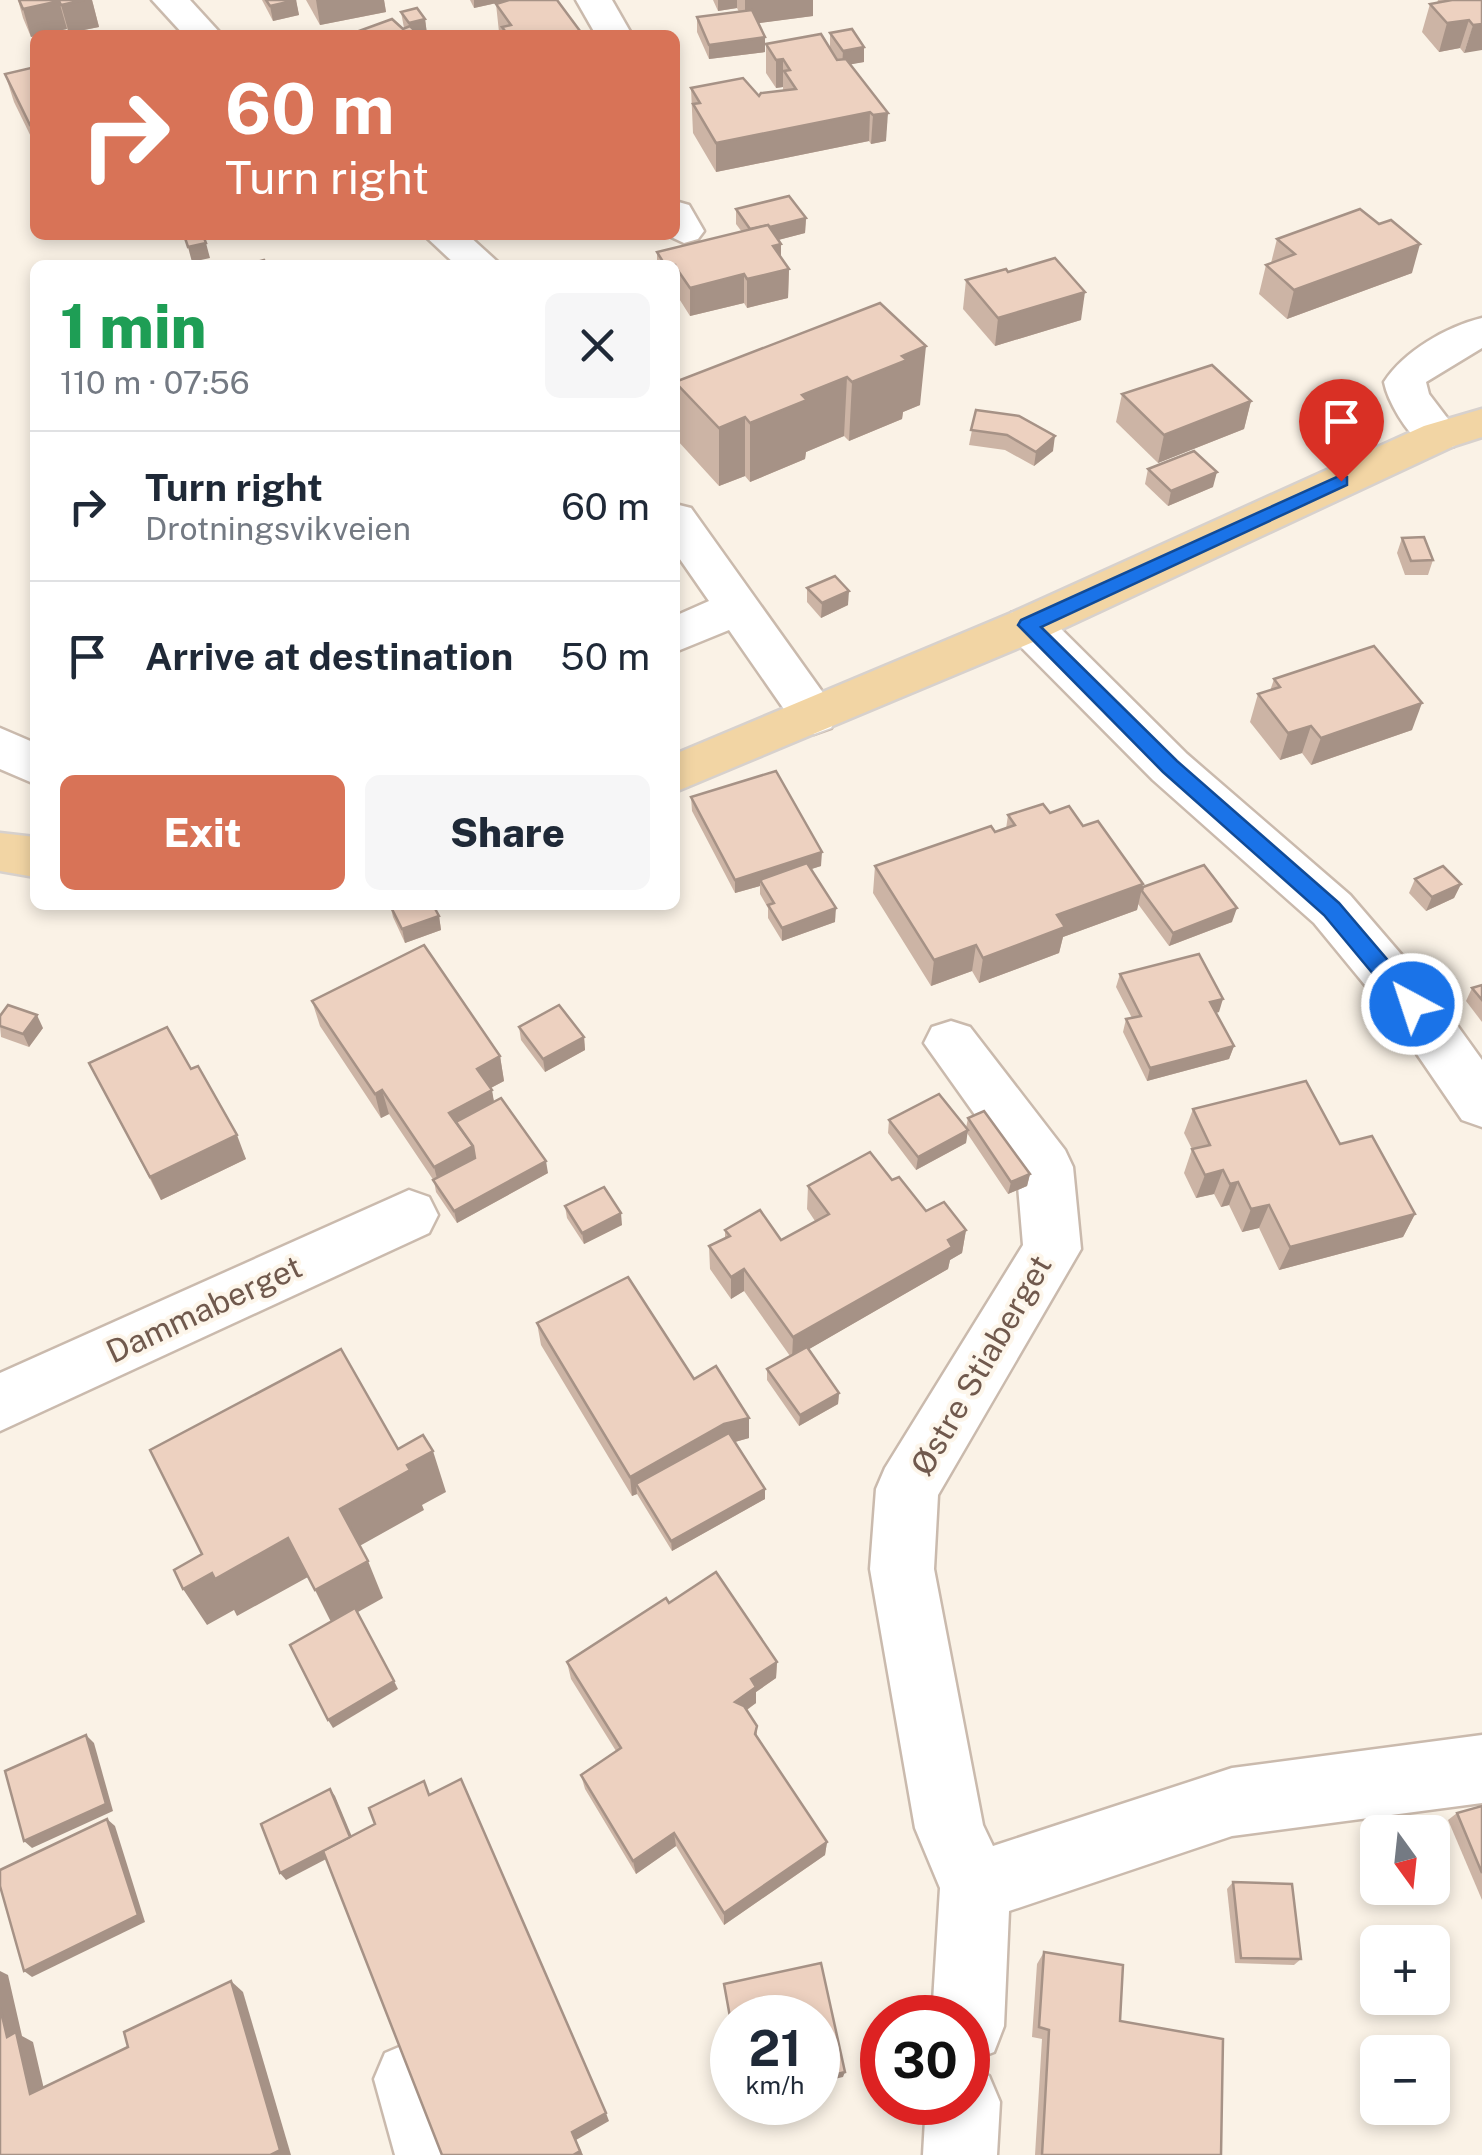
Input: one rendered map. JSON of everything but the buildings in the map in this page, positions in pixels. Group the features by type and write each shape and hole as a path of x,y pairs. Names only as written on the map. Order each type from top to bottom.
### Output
{"main road":[{"path":"680,772 1028,625 1460,430"},
{"path":"0,852 30,856"}],"street":[{"path":"170,0 199,30"},
{"path":"594,0 611,30"},
{"path":"450,240 475,260"},
{"path":"1460,430 1408,397 1404,382 1414,369 1482,332"},
{"path":"680,526 814,716"},
{"path":"680,633 737,607"},
{"path":"1028,625 1170,766 1332,909 1412,1004 1482,1104"},
{"path":"0,746 30,763"},
{"name":"Østre Stiaberget","path":"951,1043 1044,1167 1052,1249 907,1489 902,1569 949,1828 975,1887 970,1995"},
{"name":"Dammaberget","path":"0,1403 409,1214"},
{"path":"975,1887 1232,1802 1482,1768"},
{"path":"411,2079 432,2155"},
{"path":"960,2155 962,2125"}],"route":[{"path":"1341,481 1028,625 1170,766 1332,909 1412,1004"}]}
